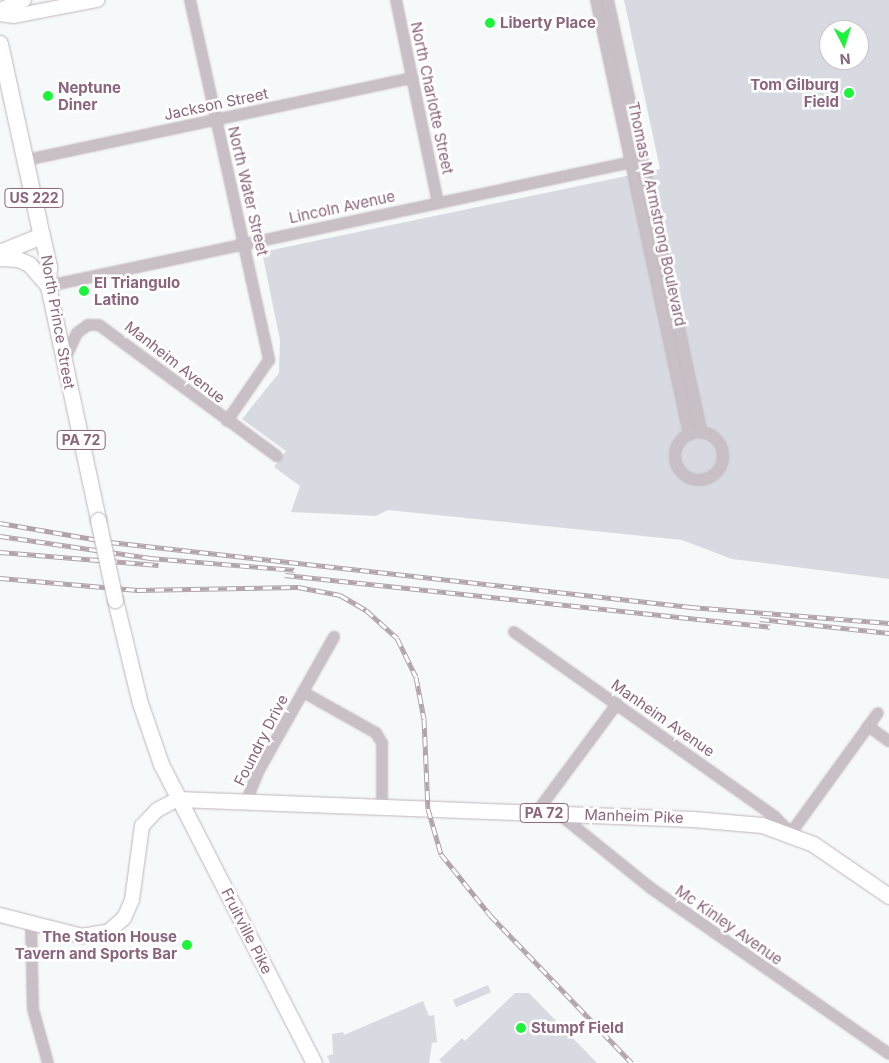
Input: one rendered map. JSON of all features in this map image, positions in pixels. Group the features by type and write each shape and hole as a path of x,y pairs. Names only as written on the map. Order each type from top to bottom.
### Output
{"highway":[{"name":"North Prince Street","path":"0,44 42,236"},
{"path":"0,253 42,236"}],"main road":[{"path":"0,10 24,0"},
{"path":"0,14 14,16 97,0"},
{"name":"North Prince Street","path":"42,236 49,267 48,286 115,600 140,703 161,764 178,799"},
{"name":"PA 72","path":"0,258 18,259 29,264 48,286"},
{"path":"0,915 89,936 101,934 117,926 132,900 142,826 157,810 178,799"},
{"name":"Manheim Pike","path":"178,799 712,820 762,825 791,833 827,852 889,896"},
{"name":"Fruitville Pike","path":"178,799 314,1063"}],"street":[{"name":"North Water Street","path":"190,0 269,360 227,421"},
{"name":"North Charlotte Street","path":"396,0 438,202"},
{"name":"Thomas M Armstrong Boulevard","path":"596,0 689,435"},
{"name":"Thomas M Armstrong Boulevard","path":"608,0 702,433"},
{"name":"Jackson Street","path":"26,160 216,118 412,78"},
{"name":"Lincoln Avenue","path":"48,286 244,242 642,160"},
{"name":"Manheim Avenue","path":"64,360 77,333 88,325 98,325 277,456"},
{"path":"702,433 716,440 723,458 720,469 706,479 686,476 676,464 678,445 689,435 702,433"},
{"name":"Manheim Avenue","path":"514,632 776,816 791,833"},
{"name":"Foundry Drive","path":"246,802 259,770 334,637"},
{"name":"Foundry Drive","path":"303,692 376,733 382,743 382,807"},
{"path":"536,813 617,704"},
{"path":"791,833 878,713"},
{"path":"868,726 889,741"},
{"name":"Mc Kinley Avenue","path":"558,814 682,910 889,1054"},
{"path":"32,924 33,1009 48,1063"}],"shaded area":[{"path":"624,0 889,0 889,579 732,559 682,540 388,510 376,516 291,512 300,486 274,467 286,451 242,419 279,373 280,340 262,252 660,169"},
{"path":"488,985 491,992 456,1007 453,1000"},
{"name":"Stumpf Field","path":"515,993 529,993 597,1063 442,1063 439,1060 462,1038 465,1041"},
{"path":"423,1001 429,1016 434,1015 437,1042 432,1043 429,1063 330,1063 327,1056 333,1054 332,1034 343,1032 344,1035"}],"railway":[{"path":"0,523 110,542 691,607 889,623"},
{"path":"0,536 150,558 295,570"},
{"path":"0,552 158,565"},
{"path":"285,575 770,627"},
{"path":"0,578 137,590 298,587 340,595 366,610 397,638 416,677 424,719 428,809 441,854 490,915 632,1063"},
{"path":"760,619 889,633"}],"place":[{"name":"Liberty Place","path":"490,23"},
{"name":"Tom Gilburg Field","path":"849,93"},
{"name":"Neptune Diner","path":"48,96"},
{"name":"El Triangulo Latino","path":"84,291"},
{"name":"The Station House Tavern and Sports Bar","path":"187,945"},
{"name":"Stumpf Field","path":"521,1028"}]}
